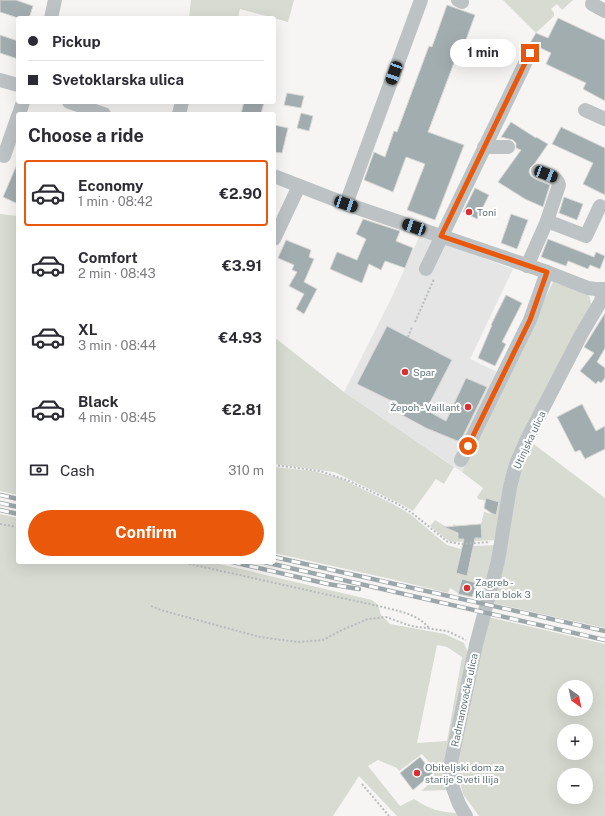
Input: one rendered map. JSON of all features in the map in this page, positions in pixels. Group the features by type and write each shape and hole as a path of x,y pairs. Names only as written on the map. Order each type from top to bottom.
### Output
{"street":[{"path":"51,16 55,0"},
{"path":"346,204 421,0"},
{"path":"592,4 605,11"},
{"path":"431,272 441,236 530,53"},
{"path":"0,80 16,84"},
{"path":"71,107 94,112"},
{"path":"584,110 605,119"},
{"path":"4,156 16,121"},
{"path":"484,147 508,147"},
{"path":"527,266 547,221 559,185 558,181 554,177 538,171"},
{"path":"276,177 346,204 547,272 588,288 604,289"},
{"path":"276,235 299,186"},
{"path":"547,221 586,236 600,206"},
{"path":"461,460 530,320 547,272"},
{"name":"Utinjska ulica","path":"486,604 498,561 510,488 516,464 527,439 600,301 604,289"},
{"name":"Radmanovačka ulica","path":"466,816 459,804 450,780 451,762 486,604"}],"path":[{"path":"414,322 431,272"},
{"path":"408,337 412,327"},
{"path":"276,465 320,471 349,481 398,504 412,513 448,542 462,544 501,541"},
{"path":"0,524 16,528"},
{"path":"190,564 400,611 413,615 430,629"},
{"path":"151,606 164,611 260,637 298,642 323,640 368,619 386,617 411,626 447,630 476,645"},
{"path":"362,784 389,816"}],"shaded area":[{"path":"191,0 294,0 288,22 276,19 276,16 266,16 240,9 238,16 189,16"},
{"path":"503,0 573,0 562,10 557,4 551,9 554,16 536,33"},
{"path":"0,214 16,216 16,495 0,491"},
{"path":"420,235 513,269 470,359 508,377 462,472 344,392 390,301"},
{"path":"553,282 588,294 591,304 536,412 497,540 449,541 430,526 435,520 451,530 454,524 457,526 458,539 482,537 481,524 484,512 496,515 499,502 487,498 486,501 478,499 477,497 483,488 462,472"},
{"path":"276,339 344,392 454,467 444,484 436,479 413,511 334,472 276,464"},
{"path":"531,442 605,498 605,628 492,603 520,472"},
{"path":"276,467 314,471 342,479 395,505 410,514 447,545 461,549 456,573 468,569 473,546 496,545 487,585 482,584 481,586 476,584 476,582 462,579 458,593 450,588 448,593 276,553"},
{"path":"0,514 16,518 16,564 219,564 372,600 378,605 381,615 390,624 445,634 464,643 468,653 447,790 421,791 428,785 436,770 422,754 399,771 397,768 378,760 368,766 400,806 414,799 434,809 457,813 458,816 397,816 359,776 333,816 0,816","holes":["437,645 447,647 462,657 447,741 417,743"]},
{"path":"488,617 605,644 605,816 479,816 463,794 456,767"}],"building":[{"path":"0,0 16,0 33,6 30,16 16,16 16,17 0,12"},
{"path":"447,5 475,15 464,45 461,44 428,132 464,145 435,220 407,210 425,164 406,157 393,192 364,180 374,152 385,157 394,131 397,132 429,46 432,47"},
{"path":"558,18 605,40 605,101 583,89 586,83 546,64 551,53 530,43 536,33 548,38"},
{"path":"0,35 16,40 16,58 0,53"},
{"path":"287,93 304,96 301,108 284,105"},
{"path":"244,104 264,104 262,112 242,112"},
{"path":"301,113 313,116 309,131 297,128"},
{"path":"511,122 548,144 530,168 529,172 535,179 550,185 543,207 525,199 498,182 521,150 516,148 516,143 513,140 501,137"},
{"path":"276,125 288,128 282,153 276,152"},
{"path":"561,127 605,148 605,195 583,184 593,163 552,144"},
{"path":"16,167 16,203 3,197"},
{"path":"475,188 489,195 477,219 463,212"},
{"path":"564,197 583,204 577,220 559,213"},
{"path":"511,214 528,220 517,249 501,243"},
{"path":"363,219 400,231 396,241 413,248 405,268 385,261 381,270 369,264 362,283 330,269 337,252 357,260 366,239 356,234"},
{"path":"548,239 594,257 596,252 605,256 600,269 590,265 588,269 568,261 566,266 541,257"},
{"path":"286,240 311,250 309,257 314,259 304,282 317,289 304,314 296,309 304,294 289,286 297,272 292,270 294,265 278,258"},
{"path":"506,295 522,303 502,342 506,344 495,366 478,358 491,325"},
{"path":"605,313 605,348 597,362 605,368 605,378 601,383 598,381 596,384 580,371 594,353 584,347"},
{"name":"Spar","path":"387,326 452,360 426,410 446,421 466,378 487,387 460,442 426,428 402,415 406,408 357,384"},
{"path":"582,404 596,431 605,426 605,449 585,459 580,450 575,452 557,417"},
{"path":"486,498 499,502 496,515 484,508"},
{"path":"481,524 482,538 475,538 467,576 456,573 464,539 458,539 458,533 444,527"},
{"name":"Zagreb - Klara blok 3","path":"462,579 477,583 472,597 458,594"},
{"name":"Obiteljski dom za starije Sveti Ilija","path":"420,757 433,773 413,790 400,773"}],"railway":[{"path":"0,495 16,499"},
{"path":"0,503 16,507"},
{"path":"0,510 16,514"},
{"path":"276,557 605,631"},
{"path":"241,564 328,584 359,589"},
{"path":"273,564 605,640"}],"place":[{"name":"Toni","path":"469,212"},
{"name":"Spar","path":"405,372"},
{"name":"Žepoh - Vaillant","path":"468,407"},
{"name":"Zagreb - Klara blok 3","path":"467,588"},
{"name":"Obiteljski dom za starije Sveti Ilija","path":"417,773"}],"route":[{"path":"468,446 530,320 547,272 441,236 530,53"}]}
